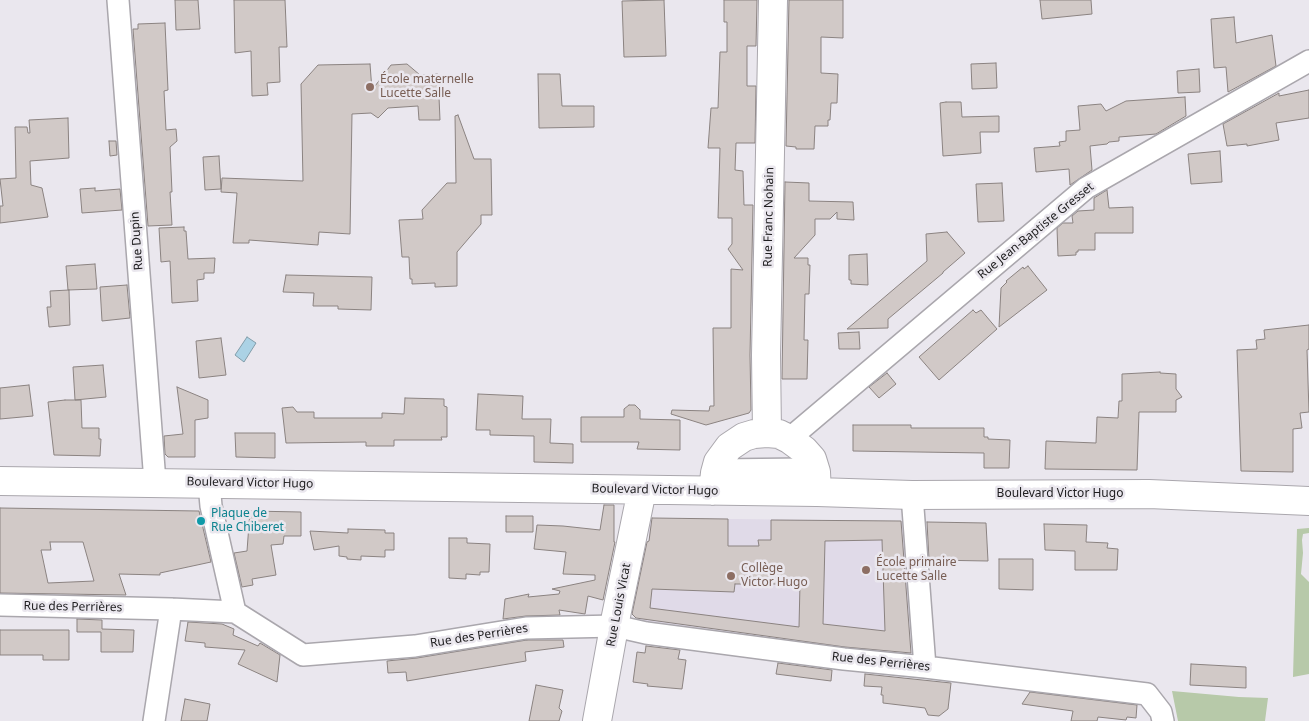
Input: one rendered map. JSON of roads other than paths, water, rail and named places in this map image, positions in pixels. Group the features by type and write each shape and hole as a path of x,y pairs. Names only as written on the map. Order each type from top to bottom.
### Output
{"street":[{"name":"Rue Dupin","path":"118,0 156,482"},
{"name":"Rue Franc Nohain","path":"773,0 766,355 778,436"},
{"name":"Rue Jean-Baptiste Gresset","path":"778,436 1086,188 1309,61"},
{"path":"715,481 723,454 735,442 754,434 778,436 804,450 812,459 816,482"},
{"name":"Boulevard Victor Hugo","path":"0,481 209,482 642,490 715,481 816,482 912,496 1150,494 1309,501"},
{"path":"209,482 211,506 235,612"},
{"name":"Rue Louis Vicat","path":"597,721 642,490"},
{"path":"912,496 924,667"},
{"name":"Rue des Perrières","path":"0,605 235,612 303,655 415,646 526,628 615,626 646,633 834,658 1146,694 1161,712 1163,721"},
{"path":"154,721 171,609"}],"water":[{"path":"247,337 256,343 244,362 235,355"}],"place":[{"name":"École maternelle Lucette Salle","path":"370,87"},
{"name":"Plaque de Rue Chiberet","path":"201,521"},
{"name":"École primaire Lucette Salle","path":"866,570"},
{"name":"Collège Victor Hugo","path":"731,576"}]}
